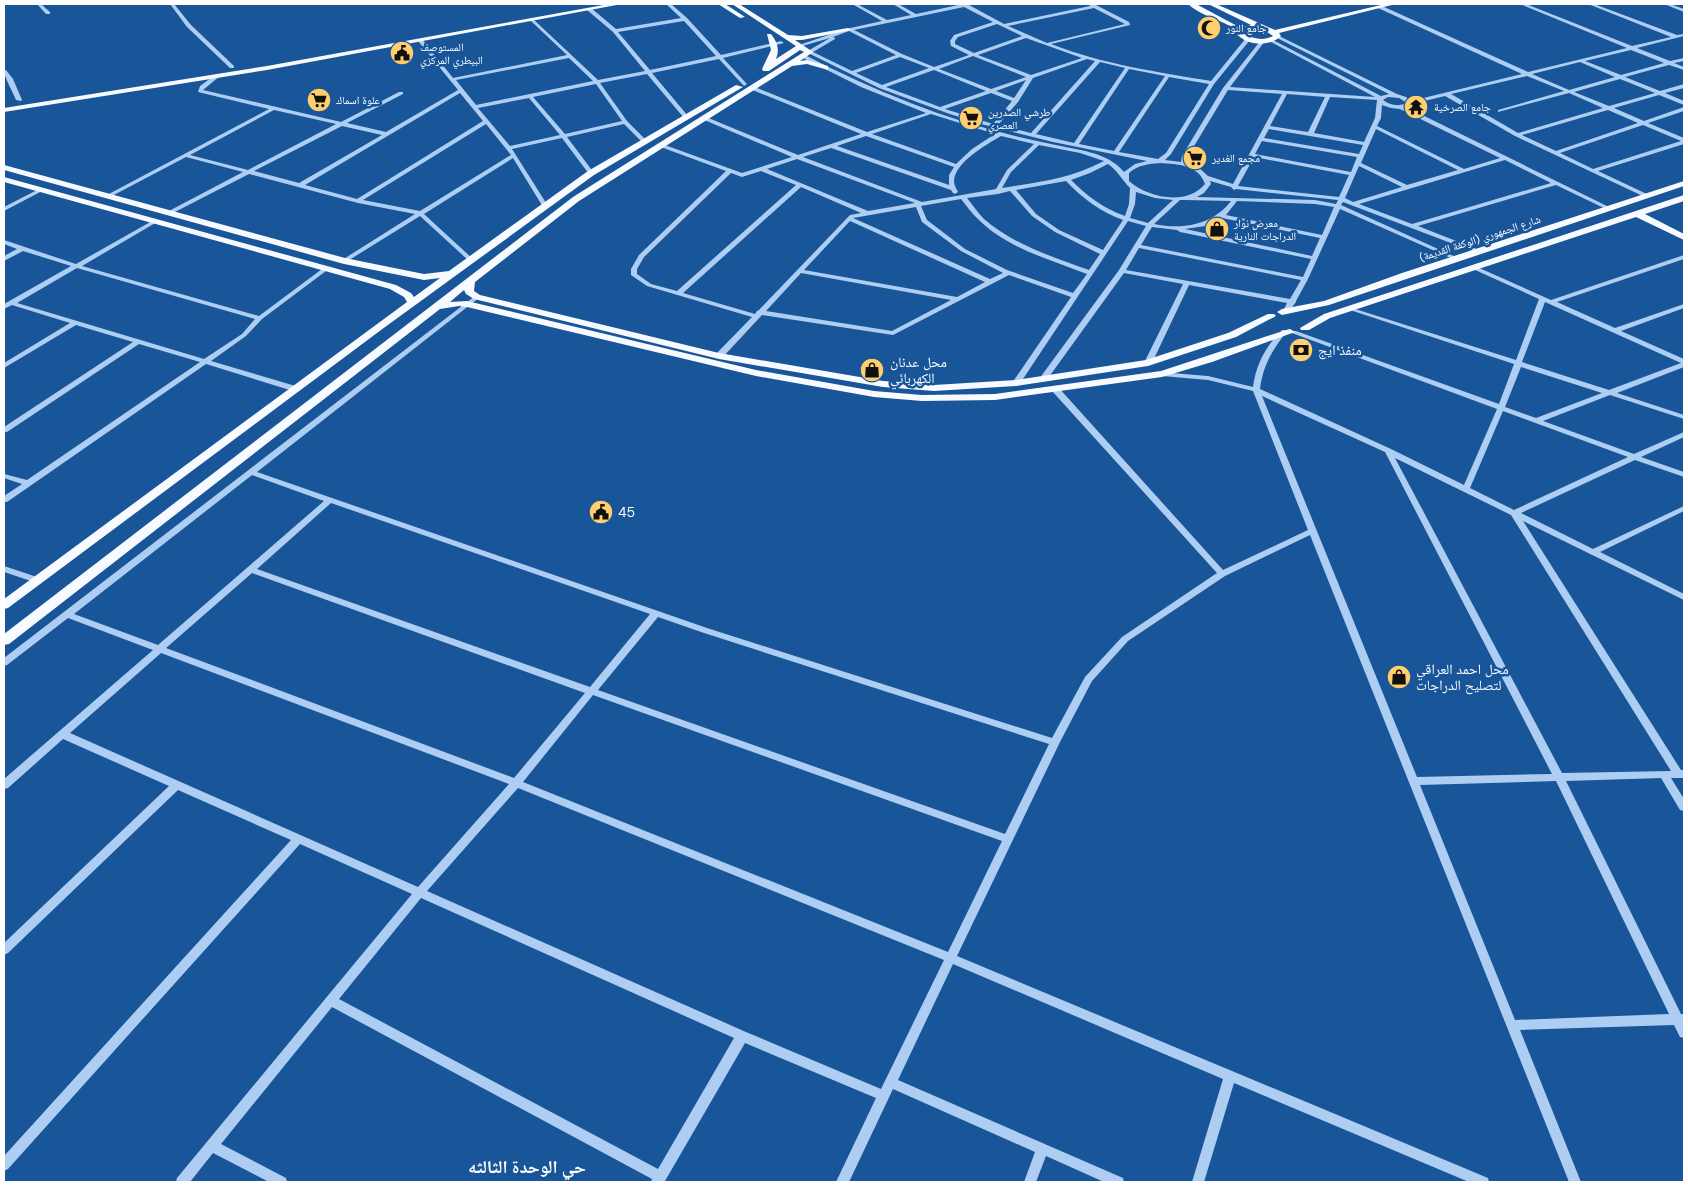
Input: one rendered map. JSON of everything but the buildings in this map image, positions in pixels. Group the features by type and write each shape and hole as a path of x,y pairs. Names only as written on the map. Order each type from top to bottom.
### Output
{"main road":[{"path":"4,110 232,67 588,6 619,4"},
{"path":"4,605 394,316 591,173 686,117 784,68 806,54 769,35 721,4"},
{"path":"735,4 780,41 849,30"},
{"path":"1191,4 1235,26 1241,35 1248,39 1271,37 1393,4"},
{"path":"1210,4 1264,28 1271,37"},
{"path":"1240,31 1246,28 1264,28 1369,4"},
{"path":"4,102 216,76 533,20 588,6"},
{"path":"763,72 772,60 780,41"},
{"path":"4,641 495,260 576,200 704,118 748,86 763,72 797,49"},
{"path":"784,68 807,62 825,68"},
{"path":"4,167 344,261 424,277 456,272"},
{"path":"4,179 324,270 393,287 408,295 412,303"},
{"name":"شارع الجمهوري (الوكفة القديمة)","path":"477,297 718,356 859,380 908,386 959,387 1016,383 1148,363 1232,334 1270,316 1326,303 1477,251 1684,184"},
{"path":"1662,191 1682,199"},
{"name":"شارع الجمهوري (الوكفة القديمة)","path":"434,308 448,304 467,304 710,363 874,394 922,398 971,398 1055,389 1162,374 1287,332 1305,328 1327,316 1682,199"},
{"path":"119,212 135,203"},
{"path":"1591,214 1608,223"},
{"path":"1638,214 1684,237"},
{"path":"473,258 482,254 491,254 495,257 495,260"},
{"path":"470,281 469,292 477,297"},
{"path":"1284,312 1302,318 1307,325 1305,328"},
{"path":"394,316 393,319 399,323 418,321"},
{"path":"1270,316 1268,319 1269,323 1287,332"}],"street":[{"path":"39,4 48,12"},
{"path":"172,4 189,26 232,67"},
{"path":"668,4 685,19 748,86 956,166"},
{"path":"854,4 885,21"},
{"path":"895,4 915,15"},
{"path":"797,49 849,30 966,4 998,22 1047,44 1128,67 1212,82"},
{"path":"1522,4 1684,69"},
{"path":"1590,4 1684,40"},
{"path":"1666,4 1684,11"},
{"path":"1005,25 1093,5 1128,25 1047,44"},
{"path":"588,6 615,32 686,117"},
{"path":"1380,7 1530,75 1684,141"},
{"path":"615,32 685,19"},
{"path":"533,20 597,82 625,122 645,142"},
{"path":"998,22 952,39 953,45 1031,77"},
{"path":"806,54 849,30"},
{"path":"849,30 900,55 1016,101"},
{"path":"1378,118 1384,112 1410,103 1530,75 1684,34"},
{"path":"881,87 1027,36"},
{"path":"1184,165 1185,156 1226,88 1271,37"},
{"path":"1271,37 1408,100 1410,103"},
{"path":"1271,37 1381,99 1389,106 1400,107 1608,208"},
{"path":"1125,177 1133,167 1159,161 1168,154 1212,82 1248,39"},
{"path":"420,40 454,79 514,155 545,206"},
{"path":"475,107 721,57 780,41"},
{"path":"806,54 825,68 870,90 930,113 999,134 1109,162 1121,170 1132,188 1132,204 1126,219 1016,383"},
{"path":"806,54 881,87 940,109 995,126 1184,165 1198,170 1206,177 1234,188 1325,195 1342,199 1477,251"},
{"path":"852,73 900,55"},
{"path":"454,79 571,56"},
{"path":"940,109 1088,57"},
{"path":"1500,111 1684,58"},
{"path":"1032,135 1100,60"},
{"path":"1581,62 1684,103"},
{"path":"1076,144 1128,67"},
{"path":"4,71 10,79 19,100"},
{"path":"1116,152 1168,75"},
{"path":"216,76 202,87 200,91 386,134"},
{"path":"995,126 1016,101 1031,77"},
{"path":"1517,135 1684,86"},
{"path":"1226,88 1381,99 1399,96 1443,95 1517,135 1647,196"},
{"path":"299,186 461,90"},
{"path":"1234,188 1285,93"},
{"path":"169,213 249,170 401,94"},
{"path":"530,96 564,136 591,173"},
{"path":"1310,135 1328,96"},
{"path":"1284,312 1293,302 1306,279 1378,118 1381,99"},
{"path":"108,196 272,109"},
{"path":"1555,153 1684,109"},
{"path":"660,145 742,175 930,113"},
{"path":"704,118 920,205"},
{"path":"358,201 487,121"},
{"path":"508,148 625,122"},
{"path":"1374,126 1462,170"},
{"path":"1267,127 1366,144"},
{"path":"952,188 952,176 956,166 999,134"},
{"path":"1261,138 1361,156"},
{"path":"1592,170 1684,141"},
{"path":"998,192 1001,180 1007,171 1038,143"},
{"path":"832,146 952,188 982,220 1002,234 1028,248 1091,273"},
{"path":"185,155 249,170 299,186 358,201 420,213 473,258"},
{"path":"344,261 514,155"},
{"path":"1252,155 1352,174"},
{"path":"1355,203 1505,158"},
{"path":"718,356 852,216 1067,179 1109,162"},
{"path":"1357,163 1406,187"},
{"path":"762,169 867,214"},
{"path":"730,171 640,256 634,269 634,276 649,285 678,294 757,314 893,333 1009,272"},
{"path":"1186,198 1204,191 1208,184 1206,177"},
{"path":"1067,179 1076,190 1089,200 1126,219 1315,258"},
{"path":"1413,226 1556,183"},
{"path":"678,294 800,185"},
{"path":"1132,188 1152,196 1178,199 1315,202 1338,206 1456,258"},
{"path":"1012,189 1034,216 1057,231 1104,253"},
{"path":"4,209 41,190"},
{"path":"1044,379 1122,271 1150,225 1158,215 1178,199"},
{"path":"1170,228 1200,225 1221,216 1236,199"},
{"path":"920,205 924,221 963,250 1009,272 1076,296"},
{"path":"1221,216 1324,237"},
{"path":"850,219 991,282"},
{"path":"4,307 154,222"},
{"path":"4,242 76,266 260,318"},
{"path":"1138,246 1306,279"},
{"path":"4,259 23,248"},
{"path":"1466,489 1547,300 1684,257"},
{"path":"1475,268 1684,363"},
{"path":"4,500 244,334 260,318 324,270"},
{"path":"799,271 958,299"},
{"path":"1122,271 1293,302"},
{"path":"1148,363 1187,284"},
{"path":"4,663 477,297"},
{"path":"11,303 296,389"},
{"path":"1614,332 1684,306"},
{"path":"1350,309 1519,362 1684,417"},
{"path":"4,366 76,322"},
{"path":"1575,1182 1256,390 1257,373 1274,341 1287,332 1537,420 1684,475"},
{"path":"4,430 139,341"},
{"path":"1537,420 1612,393 1684,363"},
{"path":"1162,374 1216,379 1256,390 1388,451 1684,597"},
{"path":"1055,389 1222,574"},
{"path":"1514,513 1684,434"},
{"path":"1388,451 1559,777 1680,1019 1684,1033"},
{"path":"250,472 656,613 1055,742"},
{"path":"4,476 27,483"},
{"path":"4,785 330,500"},
{"path":"1593,552 1684,508"},
{"path":"1514,513 1681,774"},
{"path":"842,1182 1055,742 1088,679 1125,639 1222,574 1312,531"},
{"path":"4,569 37,580"},
{"path":"251,570 1008,839"},
{"path":"182,1182 420,893 516,783 656,613"},
{"path":"66,614 516,783 950,958 1483,1182"},
{"path":"62,734 742,1036 884,1096"},
{"path":"1663,774 1684,807"},
{"path":"1413,781 1681,774"},
{"path":"4,950 176,785"},
{"path":"4,1165 299,839"},
{"path":"331,1001 658,1180 742,1036"},
{"path":"1512,1025 1680,1019"},
{"path":"1198,1182 1230,1076"},
{"path":"890,1082 1118,1182"},
{"path":"212,1146 281,1182"},
{"path":"1030,1182 1042,1149"}],"place":[{"name":"جامع النور","path":"1209,28"},
{"name":"المستوصف البيطري المركزي","path":"402,53"},
{"name":"علوة اسماك","path":"319,100"},
{"name":"جامع الصرخية","path":"1416,107"},
{"name":"طرشي الصدرين العصري","path":"971,118"},
{"name":"مجمع الغدير","path":"1195,158"},
{"name":"معرض نوار الدراجات النارية","path":"1217,229"},
{"name":"منفذ ايج","path":"1301,350"},
{"name":"محل عدنان الكهربائي","path":"872,370"},
{"name":"45","path":"601,512"},
{"name":"محل احمد العراقي لتصليح الدراجات","path":"1399,677"}],"district":[{"name":"حي الوحدة الثالثه","path":"527,1167"}]}
